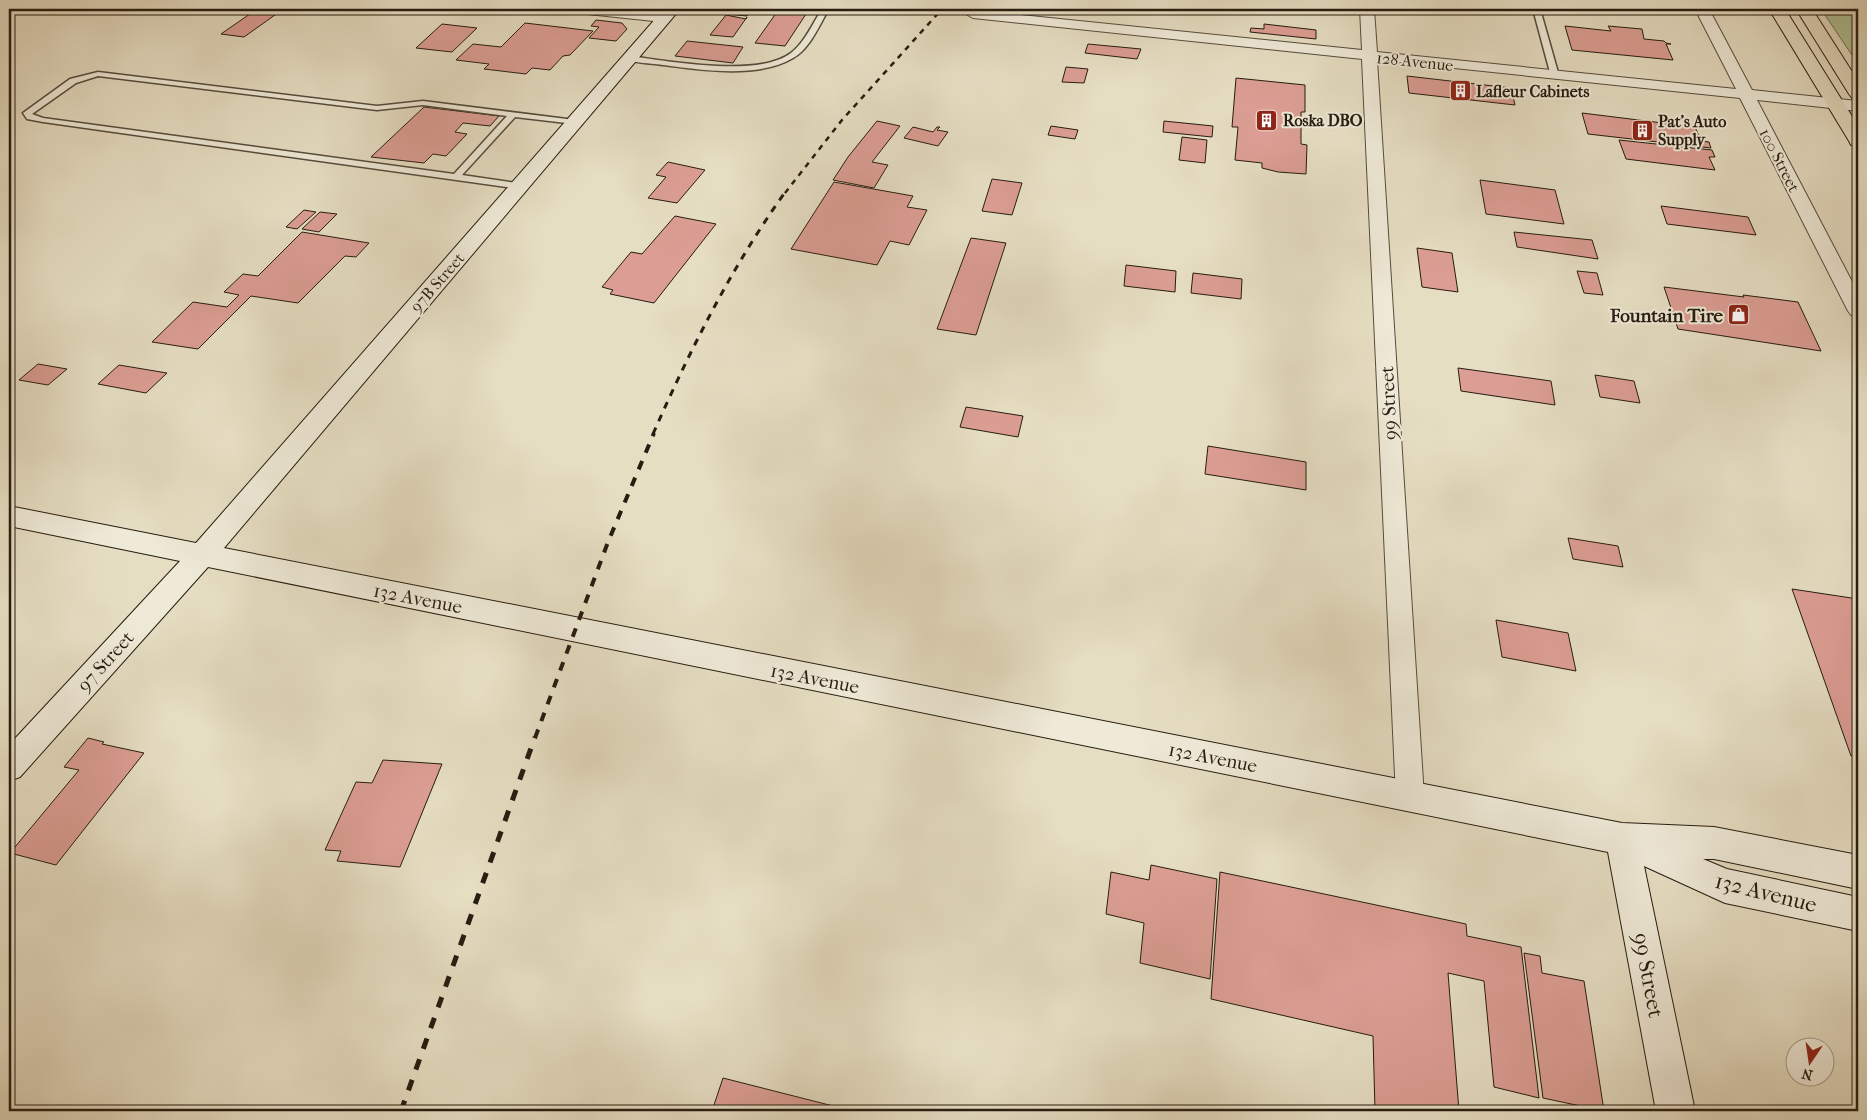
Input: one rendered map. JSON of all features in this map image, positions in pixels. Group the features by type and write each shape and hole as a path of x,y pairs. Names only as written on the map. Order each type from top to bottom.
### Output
{"main road":[{"path":"1777,9 1858,141"},
{"path":"1804,9 1858,94"},
{"name":"97B Street","path":"202,555 668,13"},
{"name":"132 Avenue","path":"9,516 1622,839 1714,843 1858,872"},
{"name":"97 Street","path":"9,767 202,555"},
{"name":"132 Avenue","path":"1622,839 1725,886 1858,914"},
{"name":"99 Street","path":"1622,839 1676,1111"}],"street":[{"path":"578,9 668,13"},
{"name":"99 Street","path":"1367,9 1410,797"},
{"name":"100 Street","path":"1702,9 1858,311"},
{"name":"128 Avenue","path":"973,14 1858,106"}],"lane":[{"path":"629,58 717,68 752,67 780,61 794,55 800,49 825,9"},
{"path":"1536,9 1555,76"},
{"path":"520,186 43,120 30,117 27,113 73,81 98,74 377,108 423,103 574,122"},
{"path":"456,177 513,114"}],"green space":[{"path":"1821,9 1858,9 1858,64"}],"building":[{"path":"257,9 289,9 282,10 244,37 221,34"},
{"path":"729,9 750,12 747,16 726,14"},
{"path":"779,9 808,11 785,46 755,43"},
{"path":"1295,9 1332,9 1332,12"},
{"path":"1420,9 1450,9 1451,14 1420,11"},
{"path":"726,15 746,19 733,37 710,35"},
{"path":"596,20 622,23 627,29 616,41 589,38 599,27 591,26"},
{"path":"525,23 593,31 570,55 563,56 550,70 532,68 526,74 484,69 489,64 456,60 473,44 501,47"},
{"path":"442,24 477,28 452,52 416,48"},
{"path":"1264,24 1316,30 1316,39 1250,32 1251,28 1264,29"},
{"path":"1565,26 1611,31 1608,26 1642,29 1644,39 1664,41 1671,44 1666,44 1673,60 1572,50"},
{"path":"687,41 743,47 733,63 675,56"},
{"path":"1088,44 1141,49 1137,59 1085,53"},
{"path":"1066,67 1088,69 1084,83 1062,82"},
{"name":"Lafleur Cabinets","path":"1407,76 1511,88 1515,105 1409,93"},
{"name":"Roska DBO","path":"1236,78 1305,85 1305,112 1301,112 1301,144 1307,145 1306,174 1278,172 1262,168 1262,163 1235,160 1238,127 1232,127"},
{"path":"424,107 499,116 490,126 463,123 455,132 467,134 446,156 433,154 424,163 371,157"},
{"name":"Pat's Auto Supply","path":"1582,113 1695,127 1701,141 1709,142 1711,148 1588,134"},
{"path":"877,121 900,126 872,162 888,165 874,188 833,180 848,157"},
{"path":"1164,121 1213,126 1212,137 1163,132"},
{"path":"1051,126 1078,130 1075,139 1048,135"},
{"path":"913,127 933,132 937,127 940,127 937,130 948,132 938,146 904,138"},
{"path":"1182,137 1207,140 1205,163 1179,160"},
{"path":"1619,140 1712,150 1715,157 1709,157 1715,170 1626,159"},
{"path":"668,162 705,170 677,203 648,198 666,177 656,175"},
{"path":"992,179 1022,183 1012,215 982,211"},
{"path":"1480,180 1555,190 1564,224 1486,214"},
{"path":"834,182 913,196 907,207 927,210 909,245 890,241 877,265 791,249"},
{"path":"1661,206 1748,217 1756,235 1667,224"},
{"path":"304,210 316,212 297,229 286,227"},
{"path":"320,212 337,214 319,232 302,229"},
{"path":"675,216 716,224 654,303 610,294 613,290 602,287 631,252 642,254"},
{"path":"302,232 369,243 356,257 345,256 298,303 251,296 198,349 152,342 193,302 227,307 239,295 224,292 243,274 258,276"},
{"path":"1514,232 1592,240 1598,259 1517,247"},
{"path":"971,238 1006,243 976,335 937,329"},
{"path":"1417,248 1452,253 1458,292 1422,287"},
{"path":"1126,265 1176,271 1175,292 1124,286"},
{"path":"1577,271 1597,273 1603,295 1584,293"},
{"path":"1193,273 1242,279 1241,299 1191,293"},
{"name":"Fountain Tire","path":"1664,287 1798,302 1821,351 1678,329"},
{"path":"38,364 67,369 48,385 19,380"},
{"path":"119,365 167,373 146,393 98,384"},
{"path":"1458,368 1551,381 1555,405 1461,391"},
{"path":"1595,375 1634,381 1640,403 1600,397"},
{"path":"966,407 1023,416 1018,437 960,427"},
{"path":"1208,446 1306,462 1306,490 1205,474"},
{"path":"1568,538 1618,546 1623,567 1573,559"},
{"path":"1792,589 1858,599 1858,757 1851,756"},
{"path":"1496,620 1568,633 1576,671 1502,657"},
{"path":"88,738 104,742 102,744 144,753 56,865 10,853 79,770 64,767"},
{"path":"383,760 442,764 400,867 337,861 341,851 325,850 356,782 372,783"},
{"path":"1151,865 1217,879 1210,979 1140,963 1144,923 1106,914 1111,872 1149,880"},
{"path":"1220,872 1466,924 1467,936 1521,947 1539,1098 1494,1087 1484,981 1448,973 1459,1111 1375,1111 1373,1036 1211,999"},
{"path":"1524,953 1540,956 1542,973 1584,981 1604,1111 1543,1098"},
{"path":"723,1078 841,1108 840,1111 712,1111"}],"railway":[{"path":"785,193 842,120 942,9"},
{"path":"653,434 713,309 748,249 786,191"},
{"path":"535,738 608,542 654,433"},
{"path":"401,1111 535,737"}],"place":[{"name":"Lafleur Cabinets","path":"1460,91"},
{"name":"Roska DBO","path":"1267,120"},
{"name":"Pat's Auto Supply","path":"1642,130"},
{"name":"Fountain Tire","path":"1739,315"}]}
